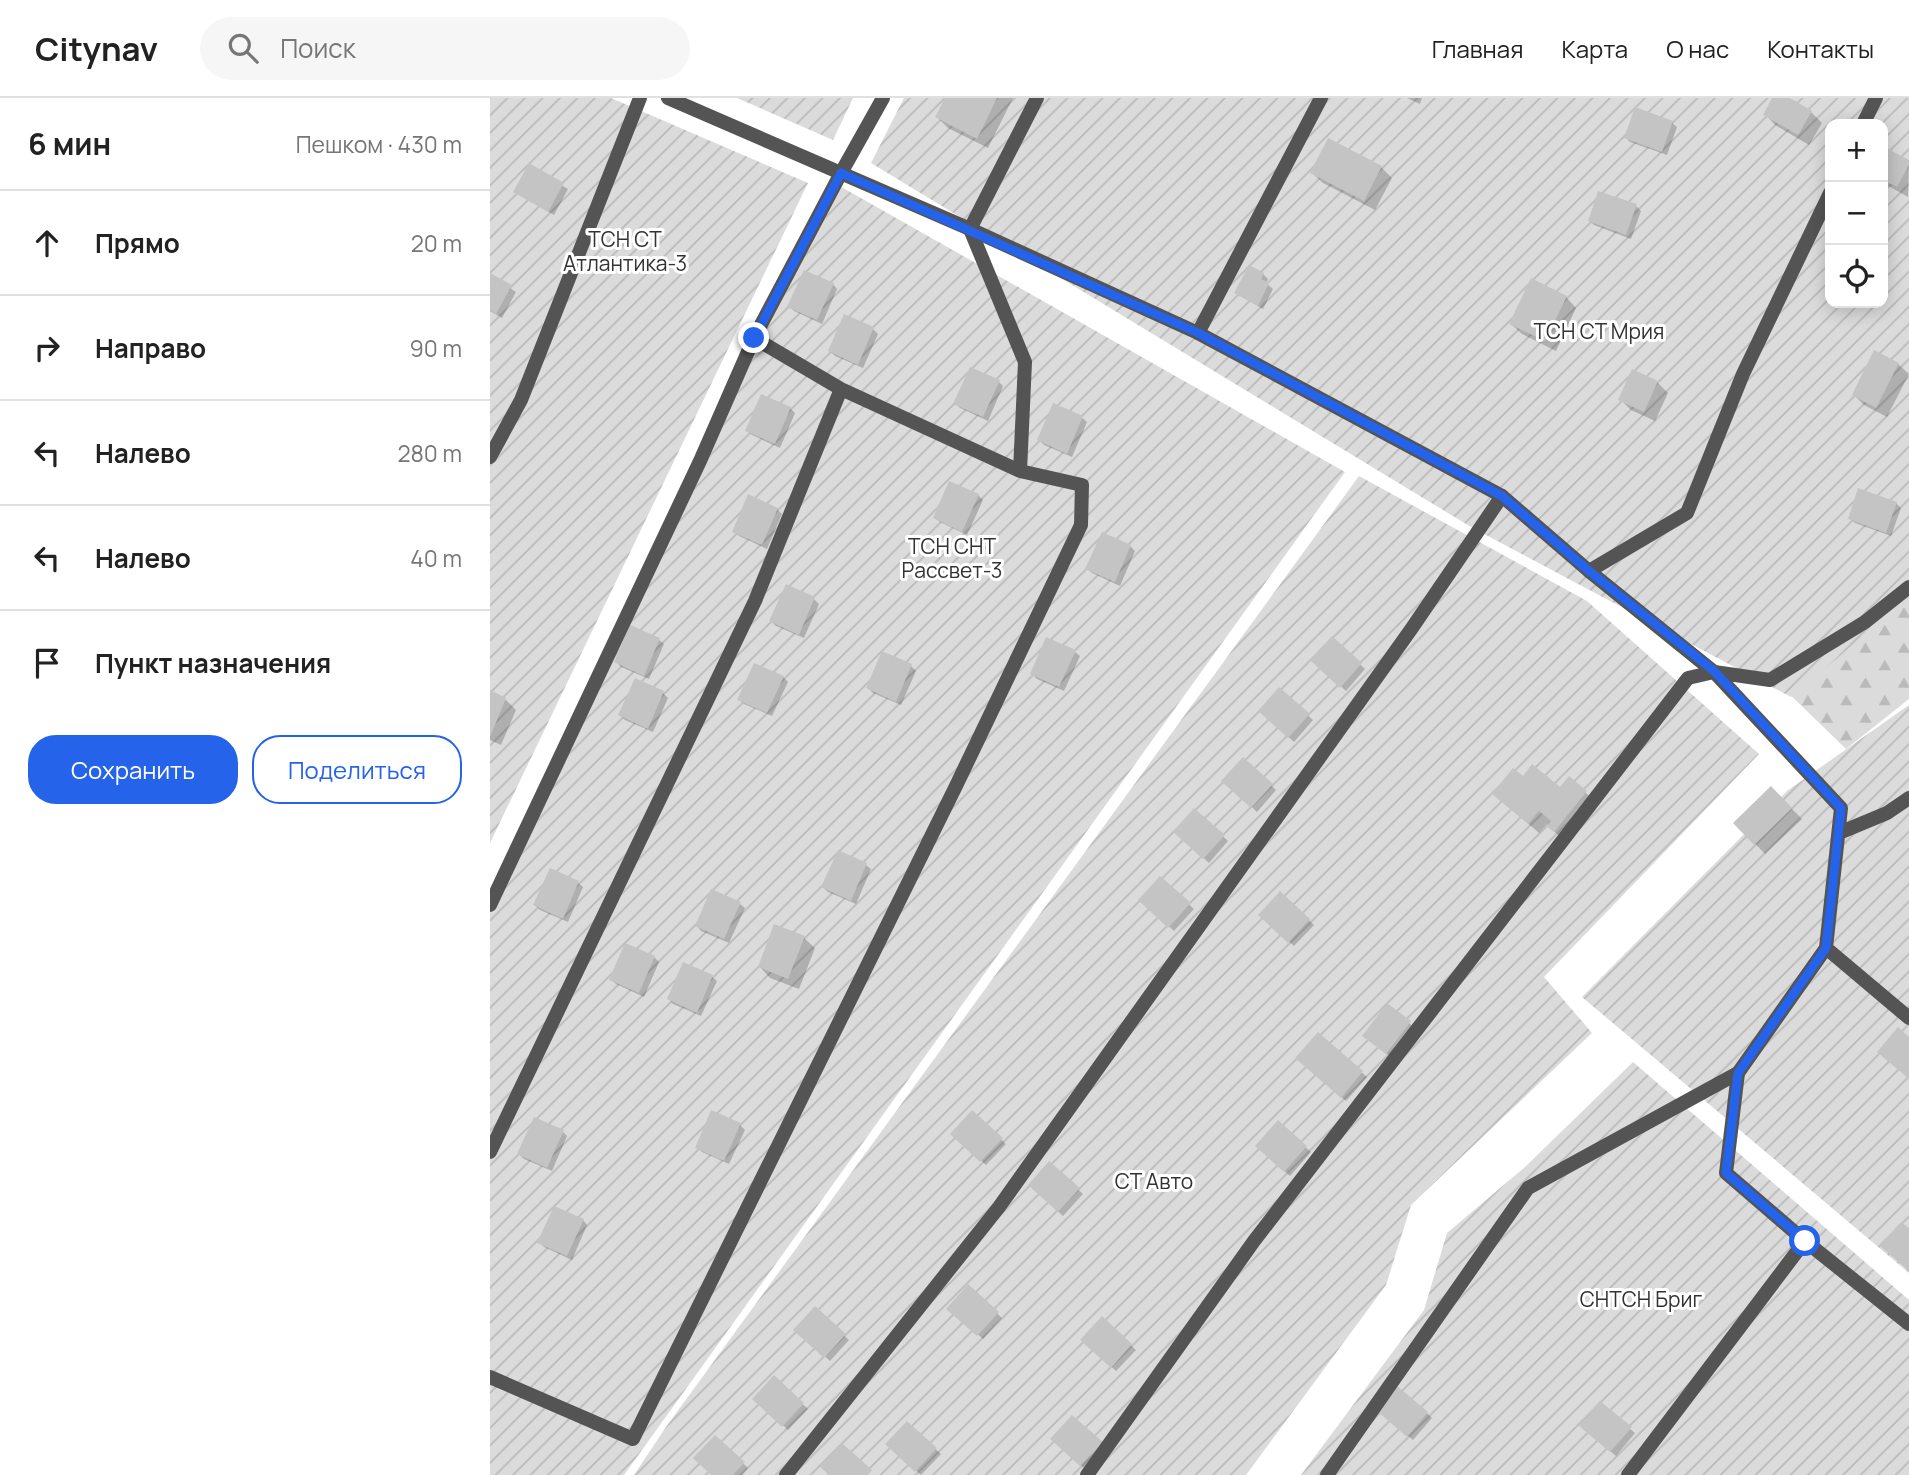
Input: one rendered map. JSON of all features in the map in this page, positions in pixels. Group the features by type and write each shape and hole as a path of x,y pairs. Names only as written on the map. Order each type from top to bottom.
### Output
{"street":[{"path":"490,457 521,400 640,98"},
{"path":"668,98 970,229 1198,333 1502,496 1589,571 1714,671 1841,808 1826,948 1738,1073 1528,1188 1327,1475"},
{"path":"490,905 700,461 754,338 883,98"},
{"path":"1020,471 1026,362 970,229 1037,98"},
{"path":"1198,333 1321,98"},
{"path":"1866,119 1876,98"},
{"path":"1589,571 1687,513 1743,374 1825,203"},
{"path":"490,1377 633,1439 955,788 1081,525 1082,485 1020,471 841,388 754,338"},
{"path":"490,1152 755,601 841,388"},
{"path":"786,1475 999,1207 1404,639 1502,496"},
{"path":"1087,1475 1254,1241 1688,678 1714,671 1770,680 1865,622 1909,586"},
{"path":"1839,833 1887,813 1909,798"},
{"path":"1826,948 1909,1018"},
{"path":"1738,1073 1726,1173 1805,1241 1909,1324"},
{"path":"1628,1475 1805,1241"}],"green space":[{"name":"ТСН СТ Атлантика-3","path":"490,98 611,98 808,183 490,843"},
{"path":"737,98 853,98 833,140"},
{"name":"ТСН СТ Мрия","path":"904,98 1909,98 1909,598 1791,697 1471,527 871,163"},
{"name":"ТСН СНТ Рассвет-3","path":"836,184 1345,472 624,1475 490,1475 490,891"},
{"name":"СТ Авто","path":"1359,476 1587,601 1759,754 1544,977 1592,1033 1411,1205 1386,1285 1246,1475 634,1475 666,1427"},
{"path":"1909,568 1909,699 1846,749 1775,680"},
{"path":"1909,705 1909,1273 1582,997 1787,791"},
{"name":"СНТСН Бриг","path":"1633,1062 1909,1300 1909,1475 1301,1475 1424,1310 1447,1233 1525,1167"}],"building":[{"path":"945,98 997,98 977,139 935,117"},
{"path":"1772,98 1790,98 1812,111 1798,135 1763,115"},
{"path":"1635,107 1673,121 1662,152 1624,138"},
{"path":"1328,138 1382,166 1364,201 1310,173"},
{"path":"1888,149 1909,160 1897,187 1888,182"},
{"path":"529,163 564,183 548,212 513,192"},
{"path":"1598,191 1637,204 1626,235 1588,221"},
{"path":"1249,265 1264,273 1261,279 1269,283 1258,306 1234,293"},
{"path":"804,270 834,283 817,320 787,307"},
{"path":"490,273 512,285 496,314 490,310"},
{"path":"1531,278 1567,296 1545,341 1509,324"},
{"path":"844,314 874,327 858,365 828,351"},
{"path":"1874,350 1899,363 1876,408 1852,395"},
{"path":"970,367 1000,380 983,417 953,404"},
{"path":"1632,369 1658,381 1644,412 1618,400"},
{"path":"761,394 791,407 775,444 745,431"},
{"path":"1053,403 1083,416 1067,454 1037,440"},
{"path":"949,481 979,494 962,532 933,518"},
{"path":"1858,488 1897,502 1886,533 1848,519"},
{"path":"748,494 778,508 762,545 732,532"},
{"path":"1102,532 1131,545 1115,582 1085,569"},
{"path":"786,584 815,597 799,635 769,621"},
{"path":"630,625 660,638 644,676 614,662"},
{"path":"1332,636 1362,663 1340,688 1310,660"},
{"path":"1046,637 1076,650 1059,687 1030,674"},
{"path":"882,651 912,664 896,702 866,688"},
{"path":"754,663 784,676 767,713 737,700"},
{"path":"635,678 664,691 648,729 618,715"},
{"path":"1279,687 1310,714 1288,738 1258,711"},
{"path":"490,690 506,698 490,737"},
{"path":"1243,757 1273,784 1251,808 1221,781"},
{"path":"1532,764 1560,787 1569,776 1587,791 1554,832 1546,826 1551,821 1539,811 1528,824 1492,794 1513,768 1523,776"},
{"path":"1771,786 1792,808 1754,845 1733,823"},
{"path":"1194,808 1225,835 1203,859 1173,832"},
{"path":"838,850 867,863 851,901 821,887"},
{"path":"550,868 579,881 563,919 533,905"},
{"path":"1160,876 1191,903 1168,928 1138,900"},
{"path":"711,889 741,902 724,939 695,926"},
{"path":"1280,891 1310,919 1288,943 1258,915"},
{"path":"774,924 805,936 788,979 758,967"},
{"path":"625,943 655,956 639,993 609,980"},
{"path":"683,962 713,975 697,1013 667,999"},
{"path":"1387,1003 1411,1021 1386,1054 1362,1036"},
{"path":"1898,1027 1909,1037 1909,1079 1877,1052"},
{"path":"1318,1032 1363,1071 1341,1098 1295,1058"},
{"path":"711,1110 741,1123 724,1161 695,1148"},
{"path":"972,1110 1003,1138 980,1162 950,1134"},
{"path":"534,1117 564,1130 547,1168 517,1154"},
{"path":"1278,1120 1307,1146 1284,1172 1255,1146"},
{"path":"1049,1161 1080,1188 1058,1212 1028,1185"},
{"path":"554,1206 584,1219 567,1256 537,1243"},
{"path":"1901,1222 1909,1228 1909,1271 1880,1246"},
{"path":"968,1284 999,1312 977,1336 946,1309"},
{"path":"815,1306 846,1334 824,1358 793,1330"},
{"path":"1102,1316 1132,1344 1111,1368 1080,1340"},
{"path":"774,1375 804,1403 782,1427 752,1399"},
{"path":"1397,1386 1428,1412 1407,1437 1376,1410"},
{"path":"1600,1401 1632,1427 1610,1452 1579,1426"},
{"path":"1072,1415 1103,1442 1080,1466 1050,1439"},
{"path":"907,1421 937,1448 915,1472 885,1444"},
{"path":"715,1435 745,1462 733,1475 711,1475 693,1458"},
{"path":"842,1443 872,1470 868,1475 829,1475 820,1467"}],"route":[{"path":"754,338 841,173 1198,333 1502,496 1589,571 1714,671 1841,808 1826,948 1738,1073 1726,1173 1805,1241"}]}
